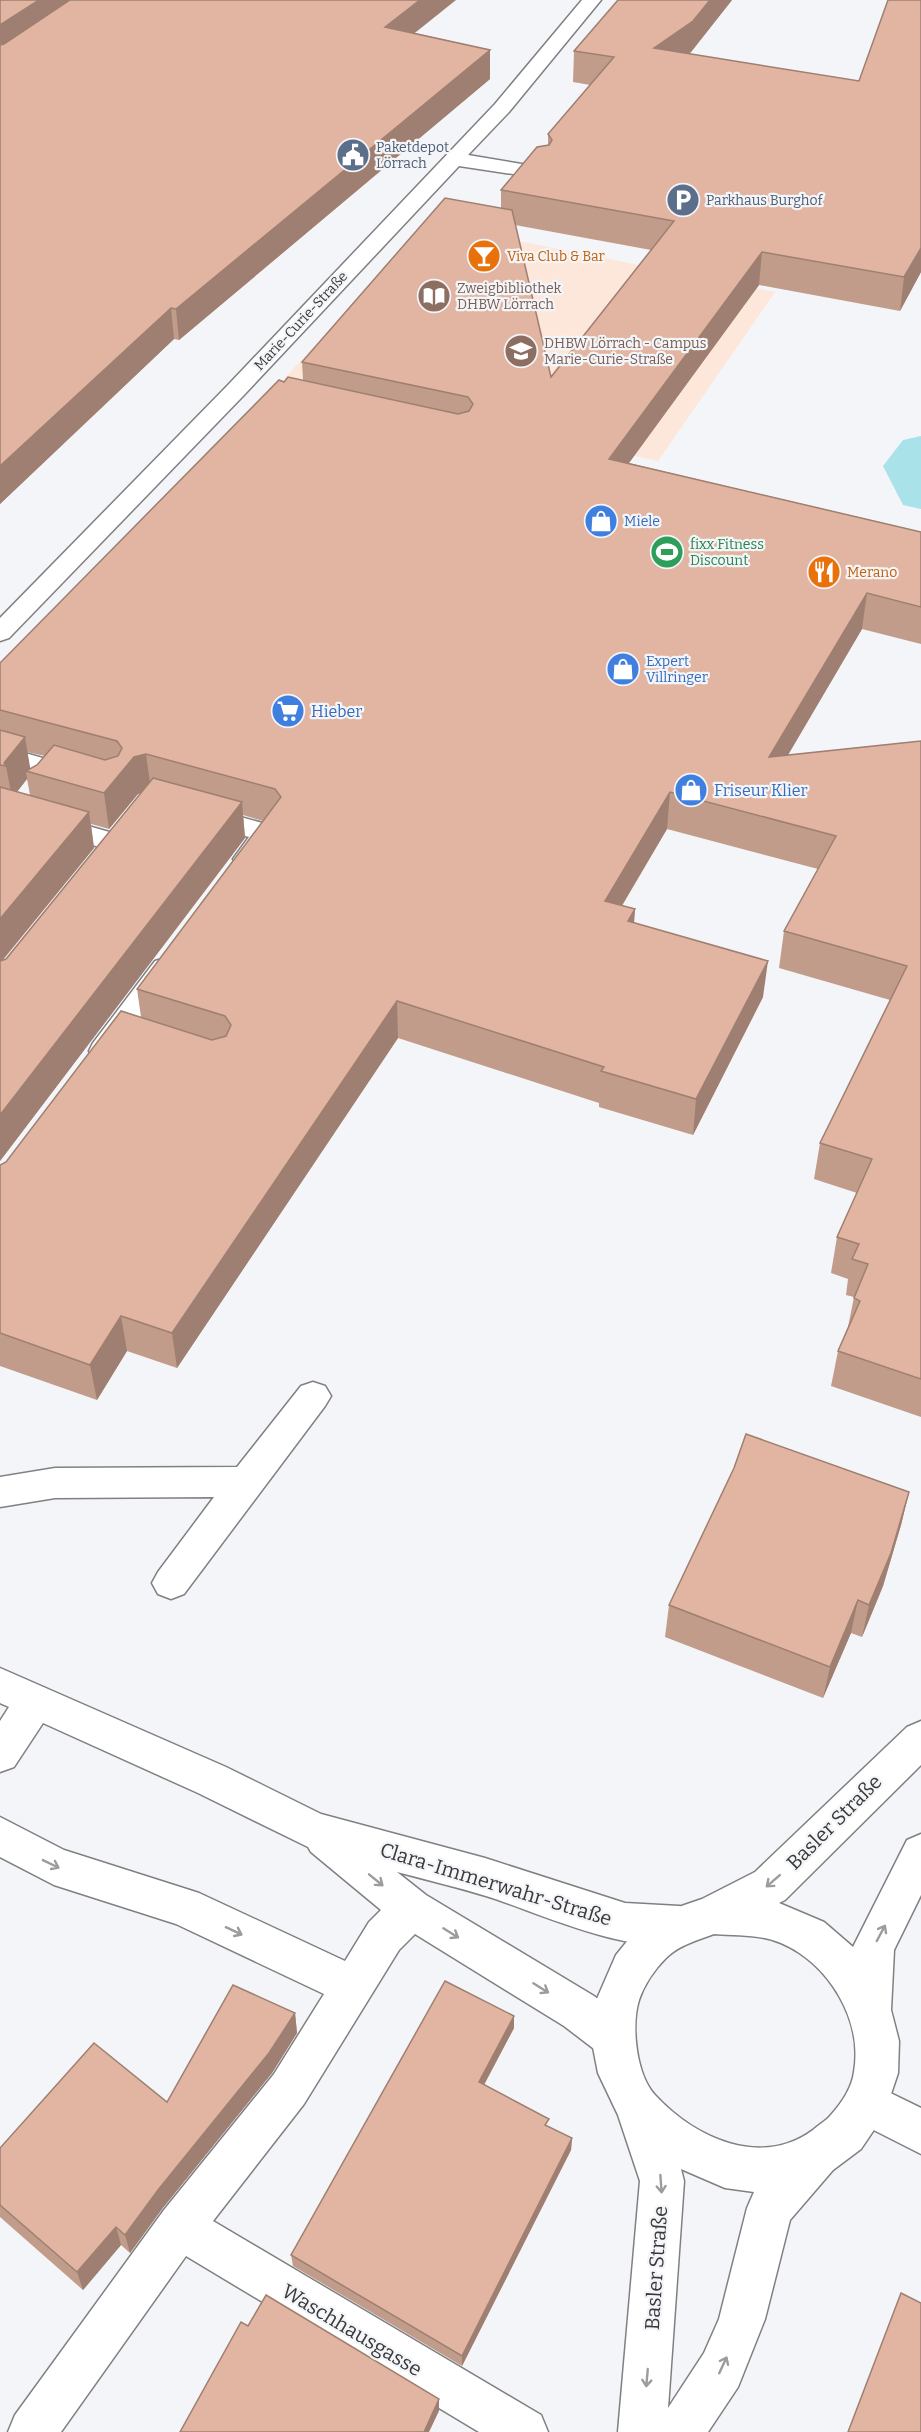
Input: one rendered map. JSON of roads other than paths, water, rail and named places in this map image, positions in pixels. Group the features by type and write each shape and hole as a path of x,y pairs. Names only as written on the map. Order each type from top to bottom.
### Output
{"street":[{"name":"Marie-Curie-Straße","path":"0,633 247,392 502,108 588,1"},
{"path":"454,159 539,172"},
{"path":"0,754 99,782"},
{"path":"27,799 53,769"},
{"path":"171,807 267,833 232,880"},
{"path":"0,810 117,843"},
{"path":"95,870 136,818"},
{"path":"90,1069 182,947"},
{"path":"118,1032 151,1042"},
{"path":"171,1583 313,1396"},
{"path":"0,1492 56,1483 246,1482"},
{"name":"Clara-Immerwahr-Straße","path":"0,1685 212,1780 314,1831 521,1888 625,1923 695,1921"},
{"path":"0,1754 35,1701"},
{"name":"Basler Straße","path":"642,2432 662,2181 638,2108 620,2073 613,2037 617,2001 631,1969 652,1943 770,1886 921,1738"},
{"name":"Clara-Immerwahr-Straße","path":"314,1831 411,1908 579,2011 613,2037"},
{"path":"0,1836 54,1866 183,1907 352,1986"},
{"name":"Basler Straße","path":"870,2010 873,1948 921,1853"},
{"path":"32,2432 180,2226 289,2089 384,1936 411,1908"},
{"name":"Basler Straße","path":"680,2432 722,2370 742,2319 770,2208 817,2154 845,2133 866,2103 876,2073 877,2041 870,2010 855,1980 835,1955 809,1936 778,1920 744,1914 695,1921"},
{"path":"866,2103 921,2132"},
{"name":"Basler Straße","path":"638,2108 661,2132 689,2152 720,2165 753,2170 786,2166 817,2154"},
{"name":"Waschhausgasse","path":"180,2226 524,2432"}],"waterway":[{"path":"921,451 908,466 921,494"}],"place":[{"name":"Paketdepot Lörrach","path":"353,155"},
{"name":"Parkhaus Burghof","path":"683,200"},
{"name":"Viva Club & Bar","path":"484,256"},
{"name":"Zweigbibliothek DHBW Lörrach","path":"434,296"},
{"name":"DHBW Lörrach - Campus Marie-Curie-Straße","path":"521,351"},
{"name":"Miele","path":"601,521"},
{"name":"fixx Fitness Discount","path":"667,552"},
{"name":"Merano","path":"824,572"},
{"name":"Expert Villringer","path":"623,669"},
{"name":"Hieber","path":"288,711"},
{"name":"Friseur Klier","path":"691,790"}]}
